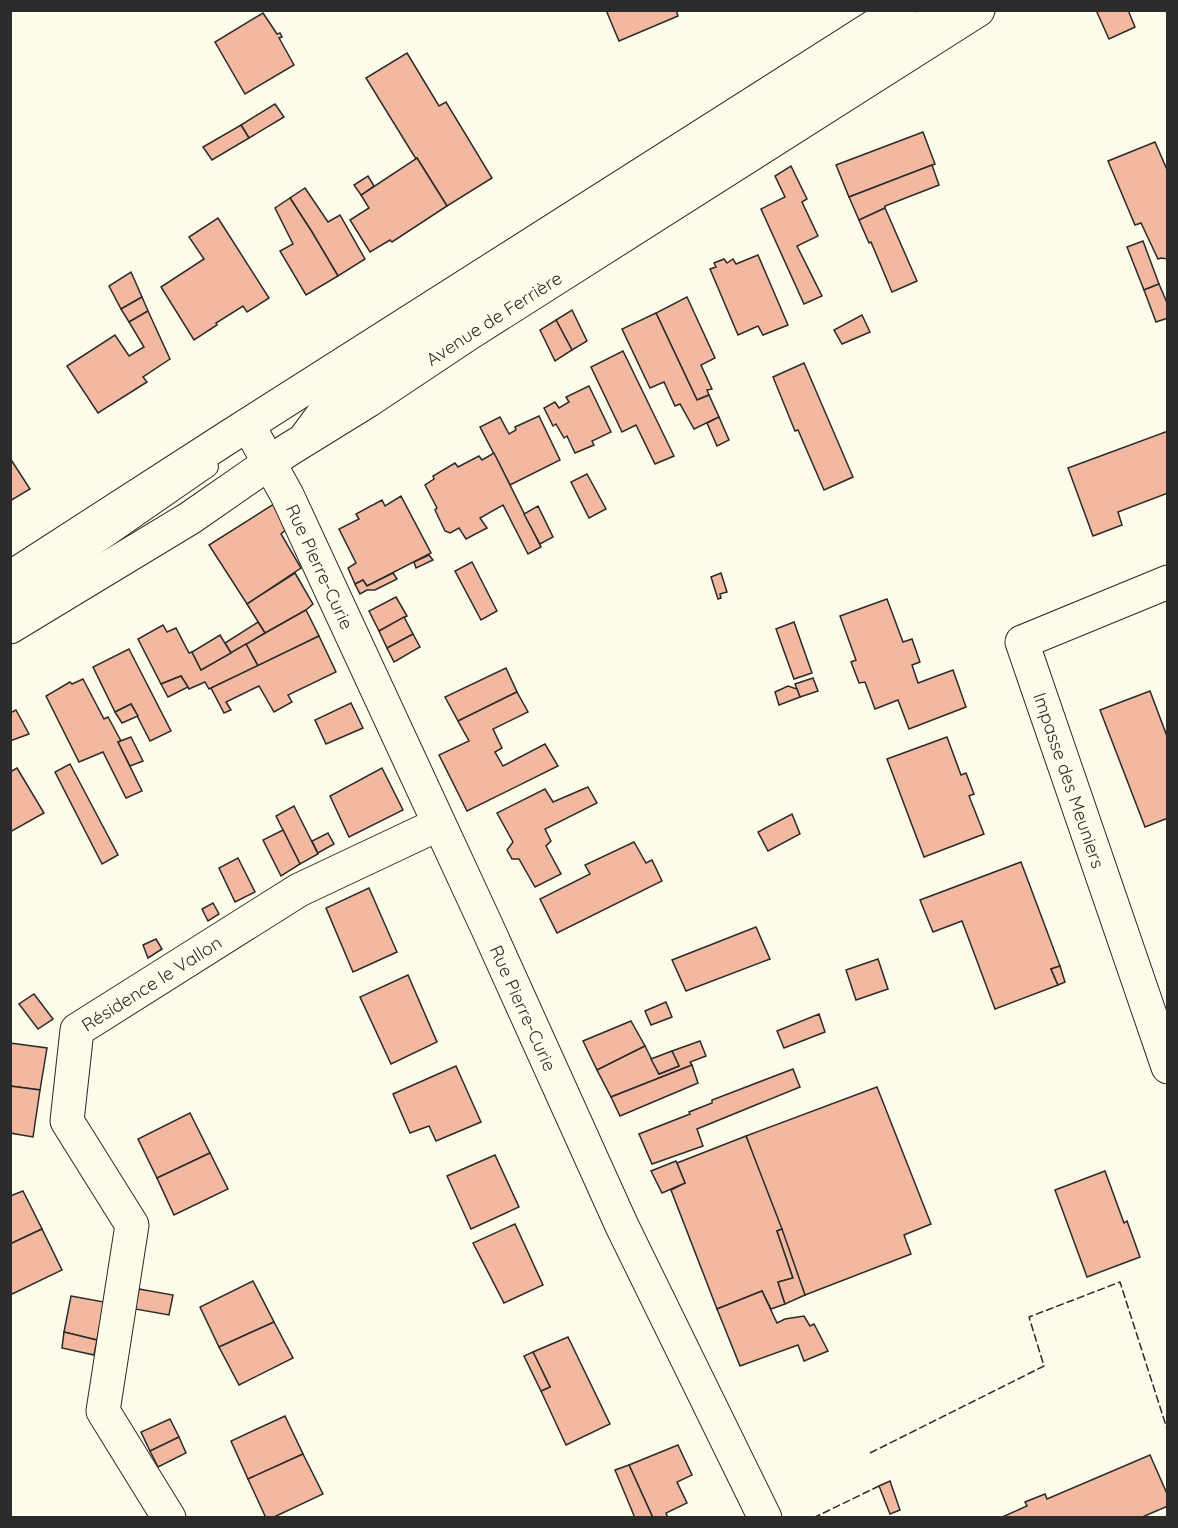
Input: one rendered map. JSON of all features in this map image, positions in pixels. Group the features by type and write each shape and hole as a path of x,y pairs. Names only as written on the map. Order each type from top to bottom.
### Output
{"street":[{"path":"10,578 900,10"},
{"name":"Avenue de Ferrière","path":"10,627 190,518 279,457 478,328 978,10"},
{"name":"Rue Pierre-Curie","path":"239,430 279,457 287,495 488,927 622,1226 765,1518"},
{"name":"Impasse des Meuniers","path":"1167,582 1022,642 1167,1067"},
{"name":"Résidence le Vallon","path":"169,1518 103,1411 132,1225 67,1121 77,1030 299,890 439,824"}],"lane":[{"path":"279,457 316,411 602,224 937,10"},
{"path":"10,600 85,553 207,470 239,430"}],"building":[{"path":"606,10 676,10 678,16 619,41"},
{"path":"1096,10 1128,10 1135,27 1109,39"},
{"path":"263,13 277,34 280,33 282,37 279,38 294,65 245,94 215,42"},
{"path":"407,53 439,106 446,102 492,178 447,206 366,78"},
{"path":"275,104 284,117 249,138 241,125"},
{"path":"241,125 249,138 212,160 203,147"},
{"path":"923,132 935,164 849,197 836,165"},
{"path":"1155,142 1168,172 1168,259 1158,259 1141,223 1135,225 1108,161"},
{"path":"417,158 447,206 392,242 390,240 370,252 350,220 369,208 361,195"},
{"path":"932,165 939,185 885,206 859,220 849,197"},
{"path":"791,166 807,199 802,202 818,236 797,246 822,296 804,304 761,209 785,197 775,176"},
{"path":"368,176 374,186 361,195 354,185"},
{"path":"305,188 328,222 340,215 365,259 338,276 290,198"},
{"path":"290,198 338,276 306,295 280,251 293,244 275,208"},
{"path":"885,208 917,281 892,292 859,220"},
{"path":"218,218 269,298 247,312 243,306 194,340 161,287 204,259 189,237"},
{"path":"1143,241 1159,284 1144,290 1127,247"},
{"path":"758,255 788,325 763,335 758,326 738,335 710,269 716,267 714,263 724,259 727,263 733,259 736,264"},
{"path":"131,272 142,297 121,309 109,286"},
{"path":"1159,284 1168,305 1168,318 1156,322 1144,290"},
{"path":"142,297 148,311 129,322 121,309"},
{"path":"687,297 715,358 701,365 712,389 707,390 709,395 697,400 656,313"},
{"path":"572,310 587,341 572,350 556,320"},
{"path":"148,311 170,359 143,377 147,382 98,413 67,366 115,335 129,356 144,347 129,322"},
{"path":"656,313 697,400 709,395 719,417 694,429 680,404 675,406 664,382 650,388 622,329"},
{"path":"862,315 870,332 842,344 834,330"},
{"path":"556,320 572,350 555,361 540,330"},
{"path":"623,351 674,456 655,464 636,425 622,432 591,367"},
{"path":"804,363 853,477 824,490 798,430 795,431 773,377"},
{"path":"589,386 611,432 592,441 594,445 575,453 567,436 564,438 556,424 553,426 544,408 555,402 559,408 569,402 566,397"},
{"path":"539,416 560,460 510,485 480,427 500,417 509,434 516,430 515,427"},
{"path":"719,417 729,440 717,446 707,423"},
{"path":"1168,431 1168,493 1118,512 1122,525 1093,536 1068,468"},
{"path":"494,453 541,547 528,554 503,505 480,518 487,528 466,539 459,528 450,533 445,531 435,510 437,508 425,485 434,479 433,476 455,463 458,467 479,456 482,460"},
{"path":"10,458 30,489 10,501"},
{"path":"587,474 606,509 589,518 571,482"},
{"path":"401,496 431,553 367,586 363,580 355,584 348,568 356,563 339,529 359,519 356,514 382,500 385,506"},
{"path":"277,502 290,526 281,534 301,568 247,604 209,545"},
{"path":"538,506 553,537 540,544 524,514"},
{"path":"429,555 433,560 416,568 414,562"},
{"path":"472,562 497,611 481,620 455,571"},
{"path":"295,573 313,604 265,633 247,604"},
{"path":"393,573 397,579 375,590 367,590 360,594 355,584 363,580 367,586"},
{"path":"721,573 727,592 720,594 721,598 718,599 711,577"},
{"path":"396,597 407,616 379,631 369,611"},
{"path":"887,599 903,642 912,639 920,662 912,665 918,683 953,670 966,707 909,729 898,700 875,709 865,682 859,683 851,662 856,660 840,616"},
{"path":"306,610 319,636 258,666 246,644"},
{"path":"404,617 413,634 387,648 379,631"},
{"path":"258,622 265,633 231,653 225,643"},
{"path":"794,622 812,673 794,679 776,629"},
{"path":"163,625 167,632 176,628 201,670 246,644 258,666 209,689 205,682 189,689 181,676 161,684 138,639"},
{"path":"413,634 420,647 394,662 387,648"},
{"path":"220,635 231,653 201,670 192,652"},
{"path":"319,636 336,672 288,695 292,702 274,712 259,686 226,702 231,710 224,713 211,688"},
{"path":"129,649 171,731 150,741 131,704 115,712 93,667"},
{"path":"506,668 517,692 458,721 445,697"},
{"path":"181,676 188,687 168,697 161,684"},
{"path":"813,678 818,691 800,697 795,684"},
{"path":"83,679 104,719 108,717 121,741 118,742 142,791 126,798 103,752 79,762 46,696 70,682 72,684"},
{"path":"788,686 797,689 800,697 779,705 775,692"},
{"path":"1150,691 1168,739 1168,818 1145,827 1100,710"},
{"path":"517,692 528,712 493,729 502,748 495,752 503,766 545,744 558,766 467,811 439,755 469,741 458,721"},
{"path":"351,703 363,728 326,744 315,720"},
{"path":"131,704 138,716 122,723 115,712"},
{"path":"16,710 29,734 10,741 10,713"},
{"path":"131,737 143,761 130,766 118,742"},
{"path":"947,737 961,775 966,773 974,794 969,796 984,834 924,857 887,759"},
{"path":"70,764 118,855 102,864 55,772"},
{"path":"17,768 44,813 10,832 10,772"},
{"path":"382,768 403,810 349,837 330,796"},
{"path":"588,787 597,803 545,829 551,841 546,846 561,874 535,887 519,859 512,859 507,850 513,842 497,813 545,789 553,802"},
{"path":"294,806 318,854 300,864 276,816"},
{"path":"792,814 800,834 768,851 758,832"},
{"path":"283,830 300,864 281,876 263,840"},
{"path":"328,833 334,844 318,853 312,841"},
{"path":"634,842 646,863 652,860 662,881 557,933 540,899 590,874 585,865"},
{"path":"238,858 255,892 235,902 219,868"},
{"path":"1021,862 1060,966 1051,969 1058,985 995,1009 962,921 933,932 920,900"},
{"path":"369,888 397,952 353,972 326,908"},
{"path":"213,903 219,914 208,921 202,909"},
{"path":"756,927 770,959 686,991 672,960"},
{"path":"156,939 162,949 148,958 143,945"},
{"path":"878,959 888,989 856,1000 846,970"},
{"path":"1060,966 1065,982 1058,985 1051,969"},
{"path":"408,975 437,1042 391,1064 360,997"},
{"path":"34,994 53,1019 38,1029 19,1004"},
{"path":"666,1002 672,1017 651,1025 645,1011"},
{"path":"819,1014 825,1032 784,1048 777,1031"},
{"path":"631,1021 645,1046 597,1070 583,1041"},
{"path":"700,1041 706,1056 690,1062 692,1065 611,1097 597,1070 645,1046 659,1074 679,1066 672,1051"},
{"path":"10,1043 47,1048 40,1090 10,1086"},
{"path":"672,1051 679,1066 659,1074 651,1059"},
{"path":"692,1065 698,1083 620,1116 611,1097"},
{"path":"456,1066 481,1122 436,1141 429,1126 410,1133 393,1094"},
{"path":"793,1069 800,1087 697,1129 703,1146 652,1164 639,1134 690,1114 689,1112 712,1103 712,1100"},
{"path":"10,1086 40,1090 33,1137 10,1133"},
{"path":"877,1087 931,1224 904,1235 911,1254 805,1295 746,1136"},
{"path":"190,1113 210,1153 157,1178 138,1139"},
{"path":"746,1136 782,1229 777,1231 793,1278 778,1282 785,1304 771,1309 762,1291 717,1309 671,1190 685,1183 677,1163"},
{"path":"210,1153 228,1189 174,1215 157,1178"},
{"path":"495,1155 519,1207 471,1229 447,1176"},
{"path":"676,1161 685,1183 662,1193 651,1171"},
{"path":"1105,1171 1124,1223 1127,1221 1140,1257 1087,1277 1055,1190"},
{"path":"23,1191 42,1229 10,1244 10,1196"},
{"path":"515,1224 543,1285 504,1303 473,1243"},
{"path":"42,1229 62,1270 10,1295 10,1244"},
{"path":"782,1229 805,1295 785,1304 778,1282 793,1278 777,1231"},
{"path":"253,1281 274,1322 219,1347 200,1307"},
{"path":"139,1289 173,1295 169,1315 135,1309"},
{"path":"762,1291 777,1323 785,1319 804,1316 810,1326 814,1324 828,1351 804,1361 798,1345 740,1366 717,1309"},
{"path":"71,1296 104,1302 97,1340 64,1332"},
{"path":"274,1322 293,1358 239,1385 219,1347"},
{"path":"64,1332 97,1340 94,1355 62,1348"},
{"path":"568,1337 610,1424 566,1445 541,1391 550,1387 533,1352"},
{"path":"533,1352 550,1387 541,1391 524,1356"},
{"path":"285,1416 303,1454 248,1479 231,1441"},
{"path":"170,1419 179,1437 150,1451 141,1432"},
{"path":"179,1437 186,1453 158,1467 150,1451"},
{"path":"678,1445 692,1475 677,1482 687,1503 666,1513 668,1518 653,1518 629,1465"},
{"path":"303,1454 323,1494 272,1518 266,1518 248,1479"},
{"path":"1150,1455 1168,1496 1168,1506 1140,1518 1000,1518 1027,1506 1025,1502 1045,1494 1047,1499"},
{"path":"629,1465 653,1518 635,1518 615,1470"},
{"path":"890,1481 900,1510 890,1514 879,1486"}],"fence":[{"path":"870,1453 1044,1366 1029,1317 1120,1282 1168,1432"},
{"path":"813,1518 879,1486"}]}
